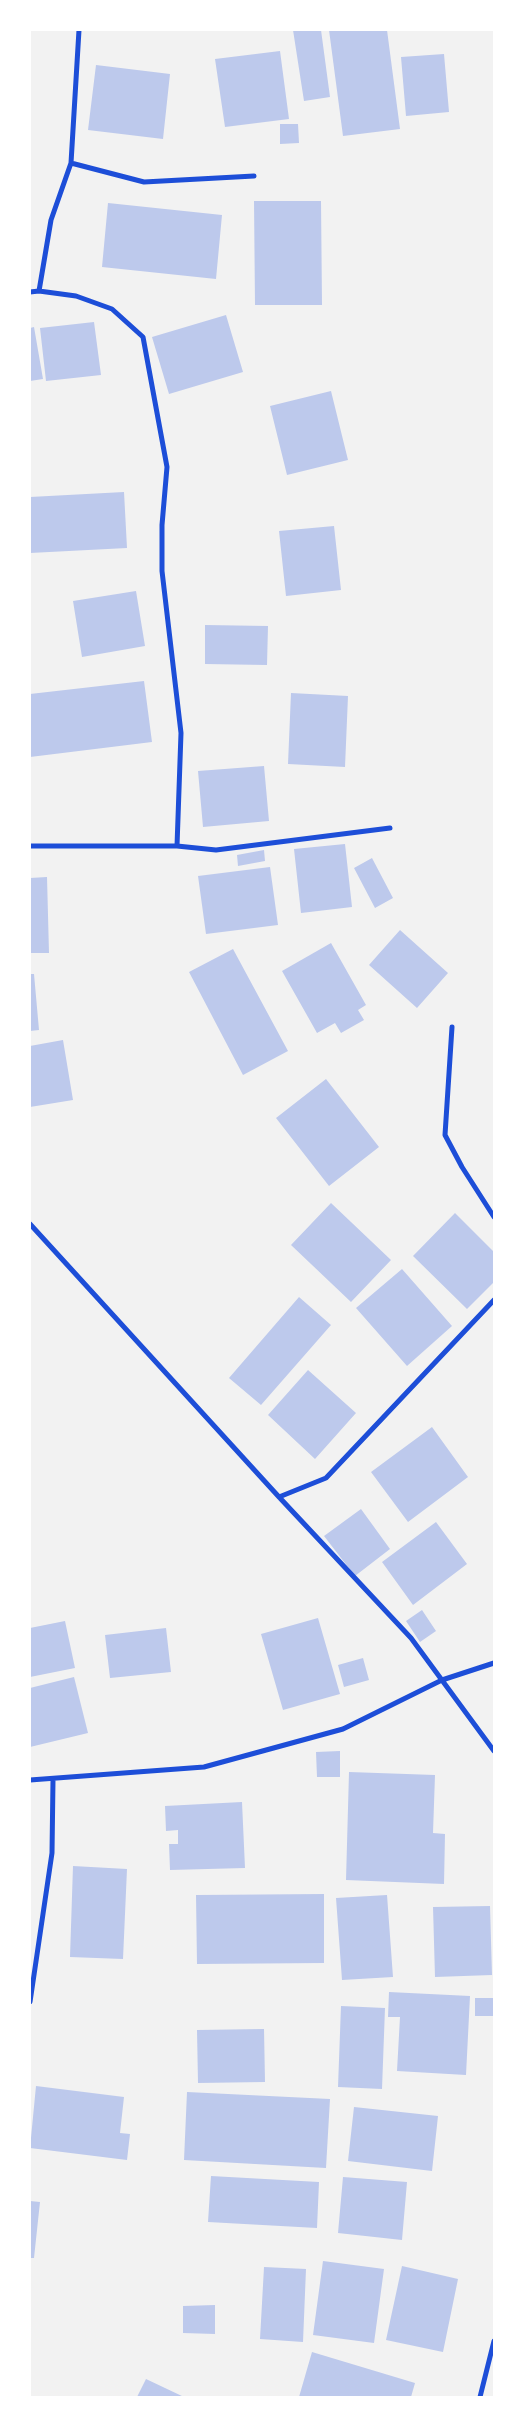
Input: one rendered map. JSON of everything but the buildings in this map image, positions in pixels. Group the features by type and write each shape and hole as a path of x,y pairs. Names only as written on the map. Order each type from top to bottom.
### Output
{"street":[{"path":"39,291 51,220 71,163 79,30"},
{"path":"71,163 144,182 254,176"},
{"path":"30,292 39,291 76,296 112,308 144,337 167,467 162,525 162,571 181,733 177,846"},
{"path":"30,846 177,846 216,850 390,828"},
{"path":"452,1027 445,1135 462,1167 494,1217"},
{"path":"30,1224 279,1497 411,1638 494,1751"},
{"path":"279,1497 326,1478 494,1300"},
{"path":"30,1780 53,1780 204,1766 342,1729 442,1680 494,1663"},
{"path":"30,2002 52,1853 53,1780"},
{"path":"480,2397 494,2341"}]}
